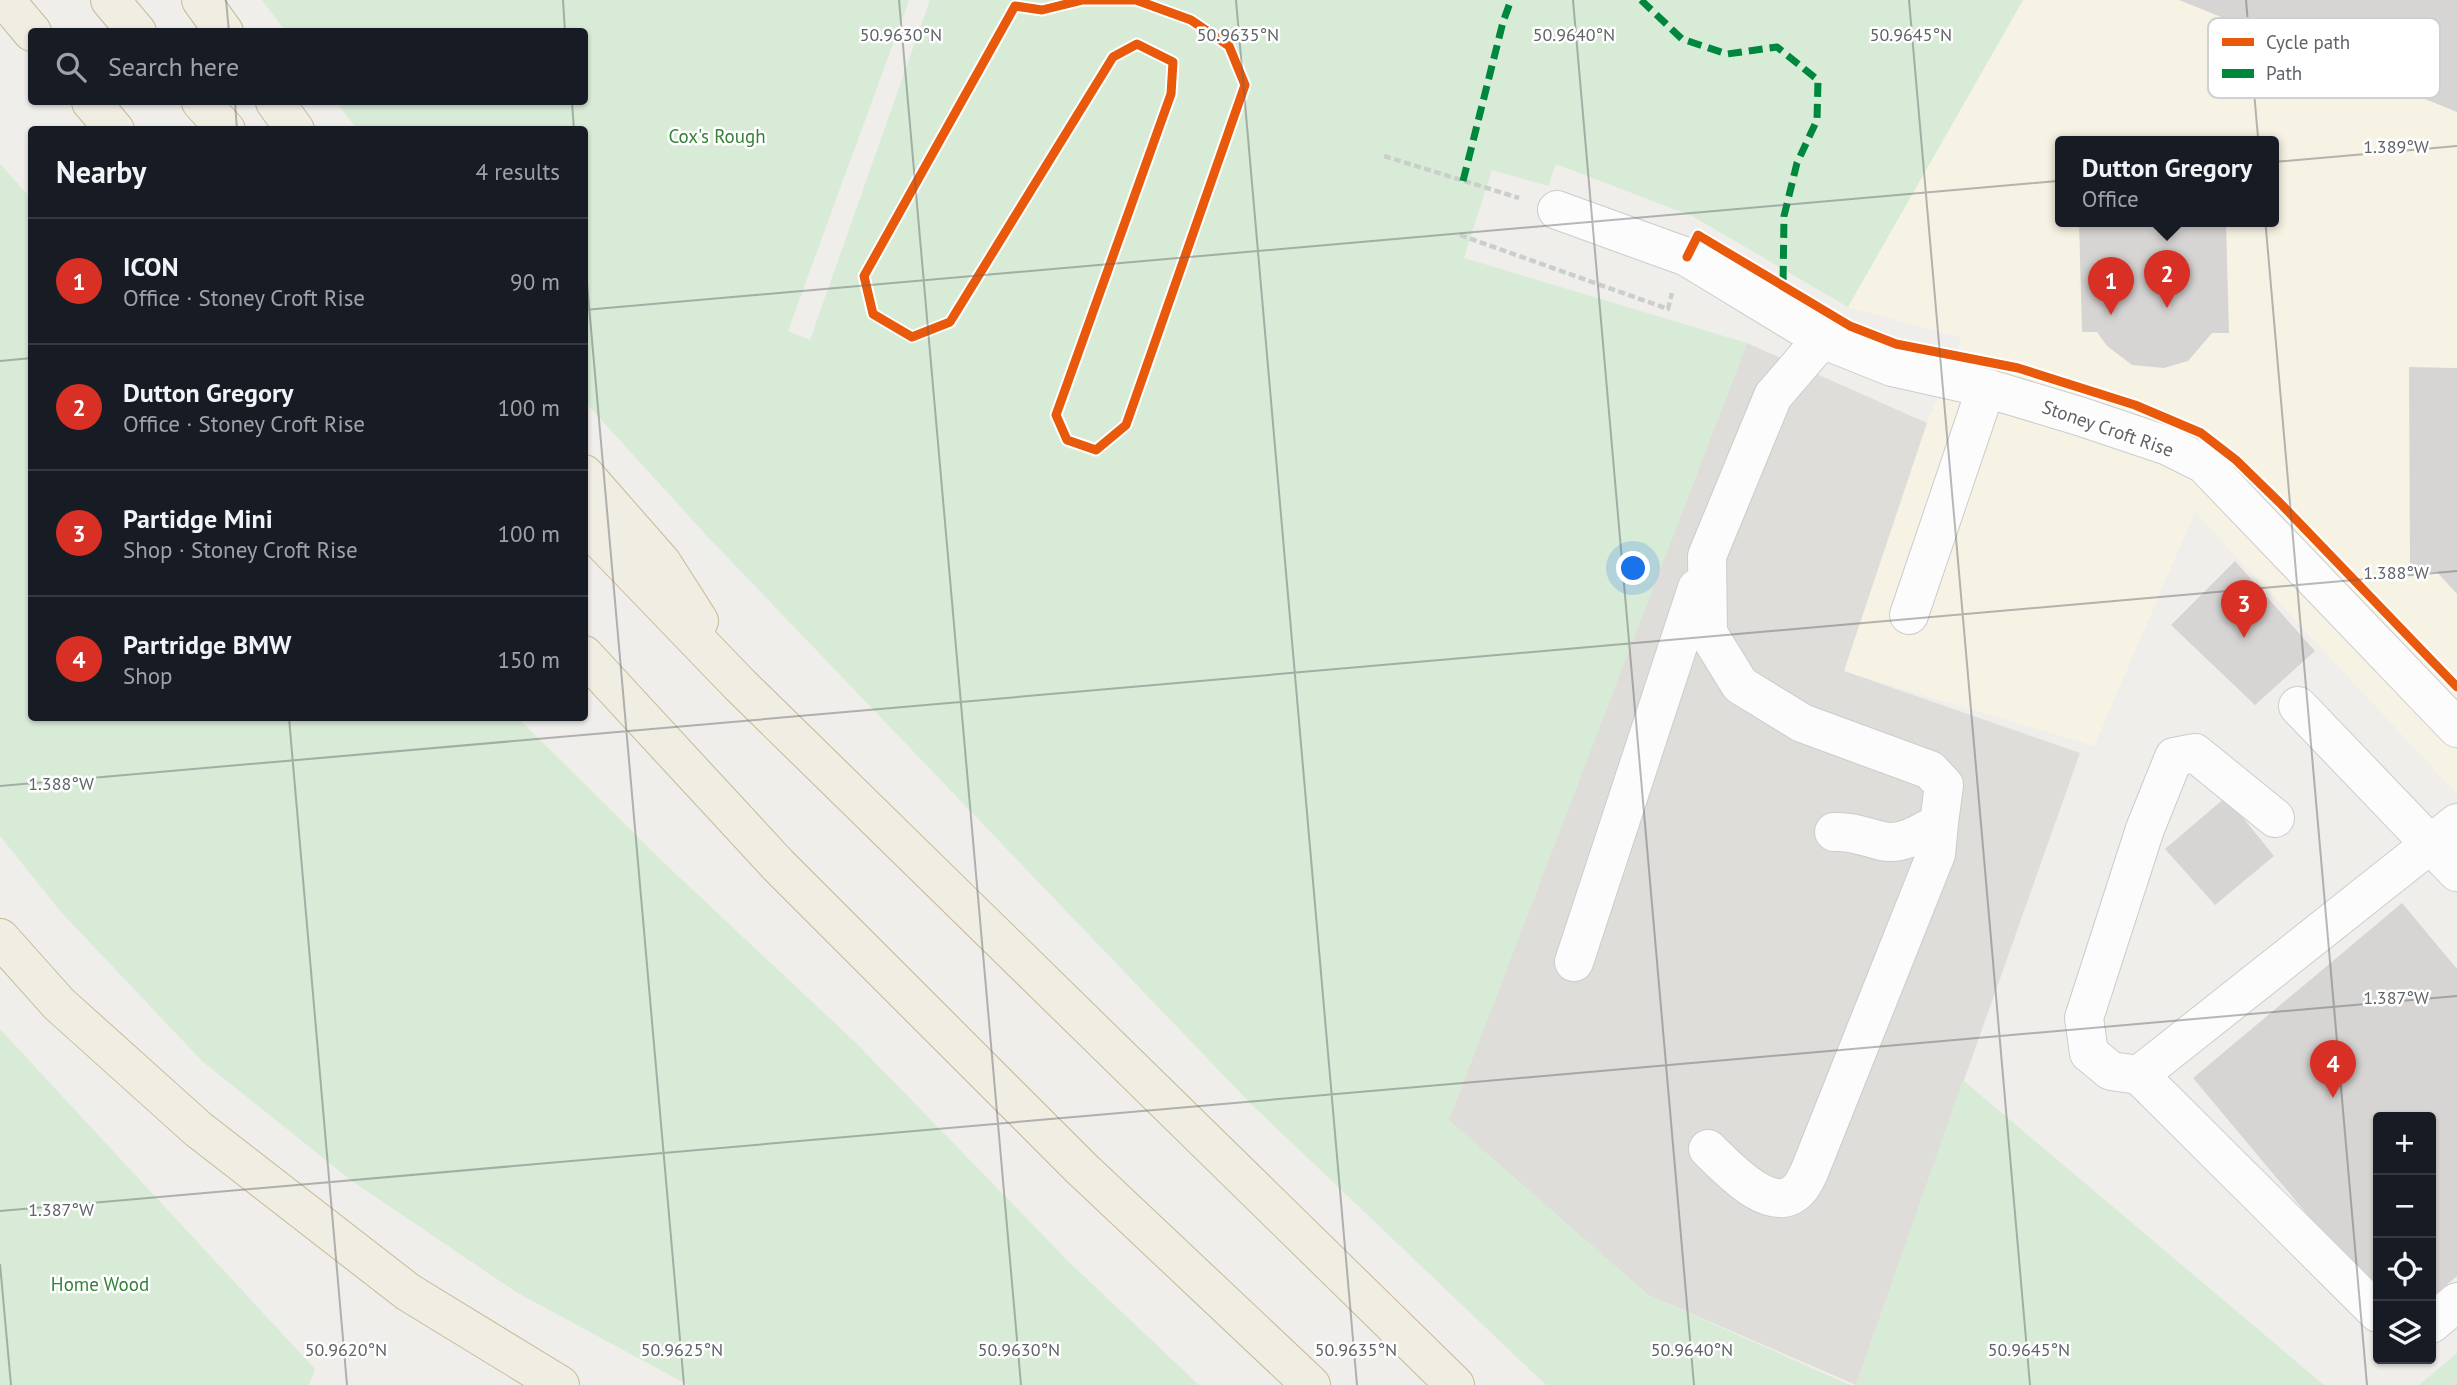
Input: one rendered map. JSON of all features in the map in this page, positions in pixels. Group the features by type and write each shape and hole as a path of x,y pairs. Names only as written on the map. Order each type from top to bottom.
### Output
{"highway":[{"path":"5,0 29,28"},
{"path":"110,0 134,28"},
{"path":"201,0 221,28"},
{"path":"94,105 112,126"},
{"path":"204,105 222,126"},
{"path":"277,105 292,126"},
{"path":"588,479 662,563 740,685"},
{"path":"588,527 740,685 1455,1385"},
{"path":"588,659 808,894 1081,1168 1311,1385"},
{"path":"0,938 59,1004 198,1129 408,1292 560,1385"}],"street":[{"name":"Stoney Croft Rise","path":"1557,210 1687,257 1822,339 1892,367 1986,388 2168,446 2204,464 2457,728"},
{"path":"1574,962 1707,556 1773,396 1822,339"},
{"path":"1909,615 1978,463 1986,388"},
{"path":"1707,556 1707,634 1740,685 1801,723 1930,770 1944,785 1936,854 1810,1170 1798,1191 1780,1198 1766,1197 1708,1149"},
{"path":"2298,706 2444,833 2457,872"},
{"path":"2275,818 2195,753 2174,757 2145,829 2084,1018 2089,1053 2111,1071 2139,1075 2373,1308"},
{"path":"1834,832 1853,831 1885,842 1906,840 1939,823"},
{"path":"2139,1075 2444,833"},
{"path":"2436,1320 2457,1302"}],"path":[{"path":"1384,156 1557,210"},
{"path":"1460,235 1668,309 1687,257"}],"shaded area":[{"path":"2023,0 2457,0 2457,794 2195,512 2094,746 1843,671 1927,423 1962,338 1848,307"},
{"path":"1747,343 1927,423 1844,671 2080,753 1856,1385 1648,1295 1448,1120"}],"green space":[{"name":"Cox's Rough","path":"262,0 909,0 788,331 810,340 930,0 2023,0 1848,307 1692,216 1556,164 1548,186 1492,170 1464,258 1747,343 1449,1120 1648,1295 1850,1385 1546,1385 1250,1103 707,536 588,405 588,126 355,126 338,105 588,105 588,28 283,28"},
{"path":"0,164 28,195 28,721 521,721 662,861 856,1043 1069,1262 1199,1385 688,1385 516,1292 352,1181 202,1061 61,912 0,836"},
{"name":"Home Wood","path":"0,1029 315,1369 309,1385 0,1385"},
{"path":"1963,1080 1971,1087 2324,1385 1856,1385"},
{"path":"2457,1353 2457,1385 2419,1385"}],"building":[{"path":"2179,0 2457,0 2457,112 2422,98 2440,98 2440,18 2224,18"},
{"path":"2079,227 2226,227 2229,333 2212,333 2188,361 2164,368 2132,365 2107,346 2097,332 2082,332"},
{"path":"2409,367 2457,368 2457,594 2437,572 2410,571"},
{"path":"2235,561 2315,651 2255,705 2171,625"},
{"path":"2226,797 2274,856 2215,905 2165,849"},
{"path":"2402,903 2457,969 2457,1276 2436,1294 2436,1112 2373,1112 2373,1293 2193,1078"}],"marked path":[{"path":"1463,181 1511,0"},
{"path":"1641,0 1682,39 1727,54 1777,47 1818,80 1817,120 1797,163 1784,216 1783,286"}],"cycle path":[{"path":"1083,0 1136,0 1191,20 1229,46 1245,85 1126,425 1096,450 1067,440 1056,415 1171,94 1173,62 1137,44 1113,57 950,322 912,337 873,314 864,276 1015,6 1042,10 1083,0"},
{"path":"1687,257 1698,235 1850,326 1896,344 2018,368 2135,405 2201,433 2236,460 2280,503 2457,687"}],"place":[{"name":"Dutton Gregory","path":"2167,308"},
{"name":"ICON","path":"2111,315"},
{"name":"Partidge Mini","path":"2244,638"},
{"name":"Partridge BMW","path":"2333,1098"}]}
